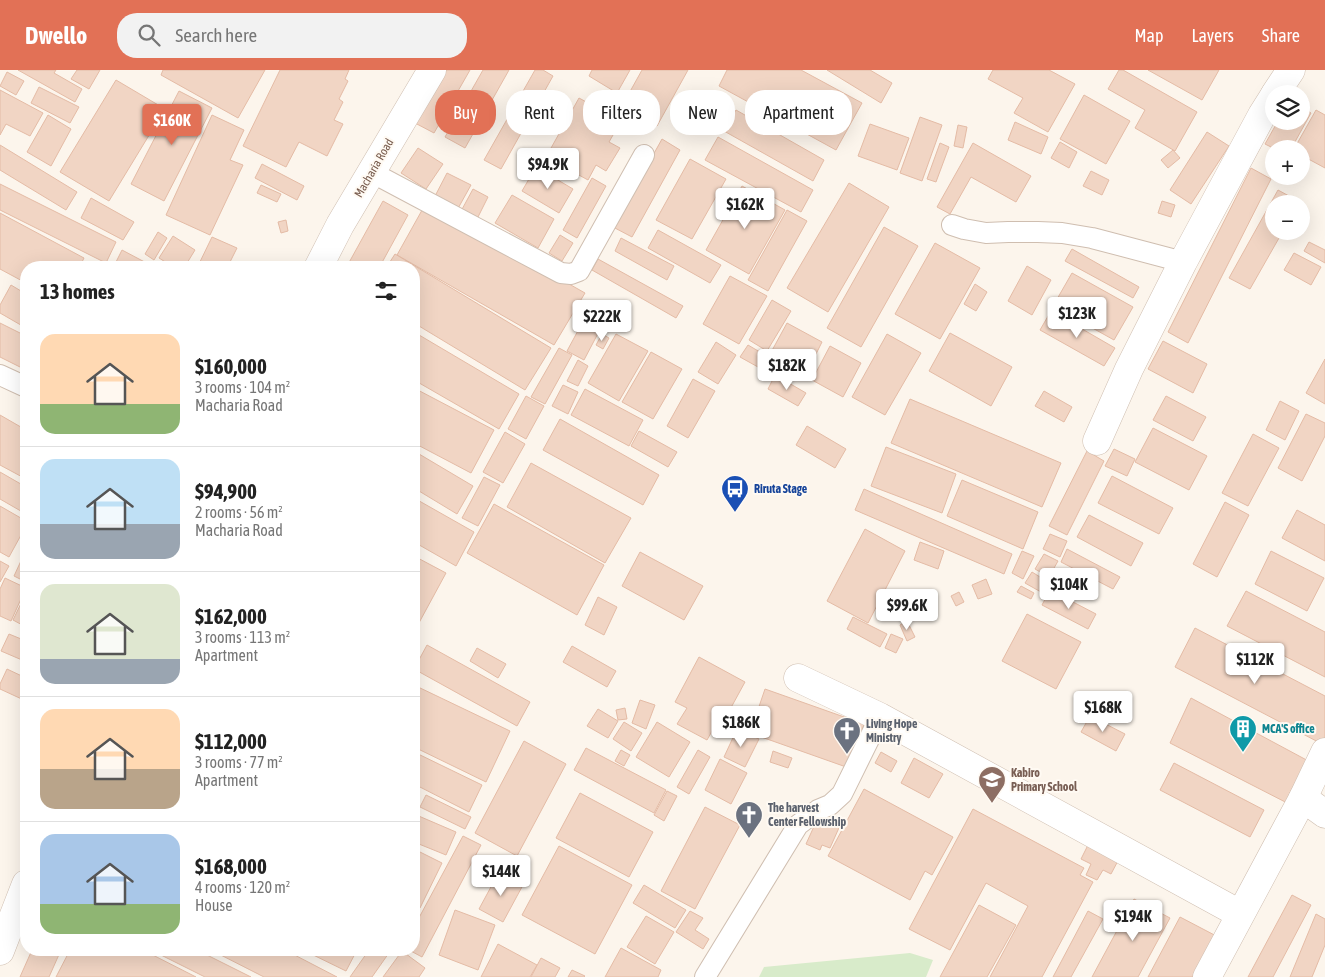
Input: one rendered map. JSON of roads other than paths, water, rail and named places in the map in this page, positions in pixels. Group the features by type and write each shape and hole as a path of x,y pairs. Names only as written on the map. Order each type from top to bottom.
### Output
{"street":[{"name":"Macharia Road","path":"322,261 340,225 432,70"},
{"path":"1281,85 1291,70"},
{"path":"1098,441 1129,369 1183,262 1265,110"},
{"path":"798,678 880,717 1240,914"},
{"path":"1207,977 1303,798 1325,752"},
{"path":"1303,798 1325,814"},
{"path":"0,951 20,899"}],"lane":[{"path":"371,172 561,273 571,274 579,271 644,155"},
{"path":"952,224 964,229 986,233 1054,233 1092,238 1183,262"},
{"path":"0,375 20,384"},
{"path":"705,977 798,825 818,810 830,805 842,794 880,717"}],"place":[{"name":"Riruta Stage","path":"735,513"},
{"name":"MCA'S office","path":"1243,753"},
{"name":"Living Hope Ministry","path":"847,755"},
{"name":"Kabiro Primary School","path":"992,804"},
{"name":"The harvest Center Fellowship","path":"749,839"}]}
